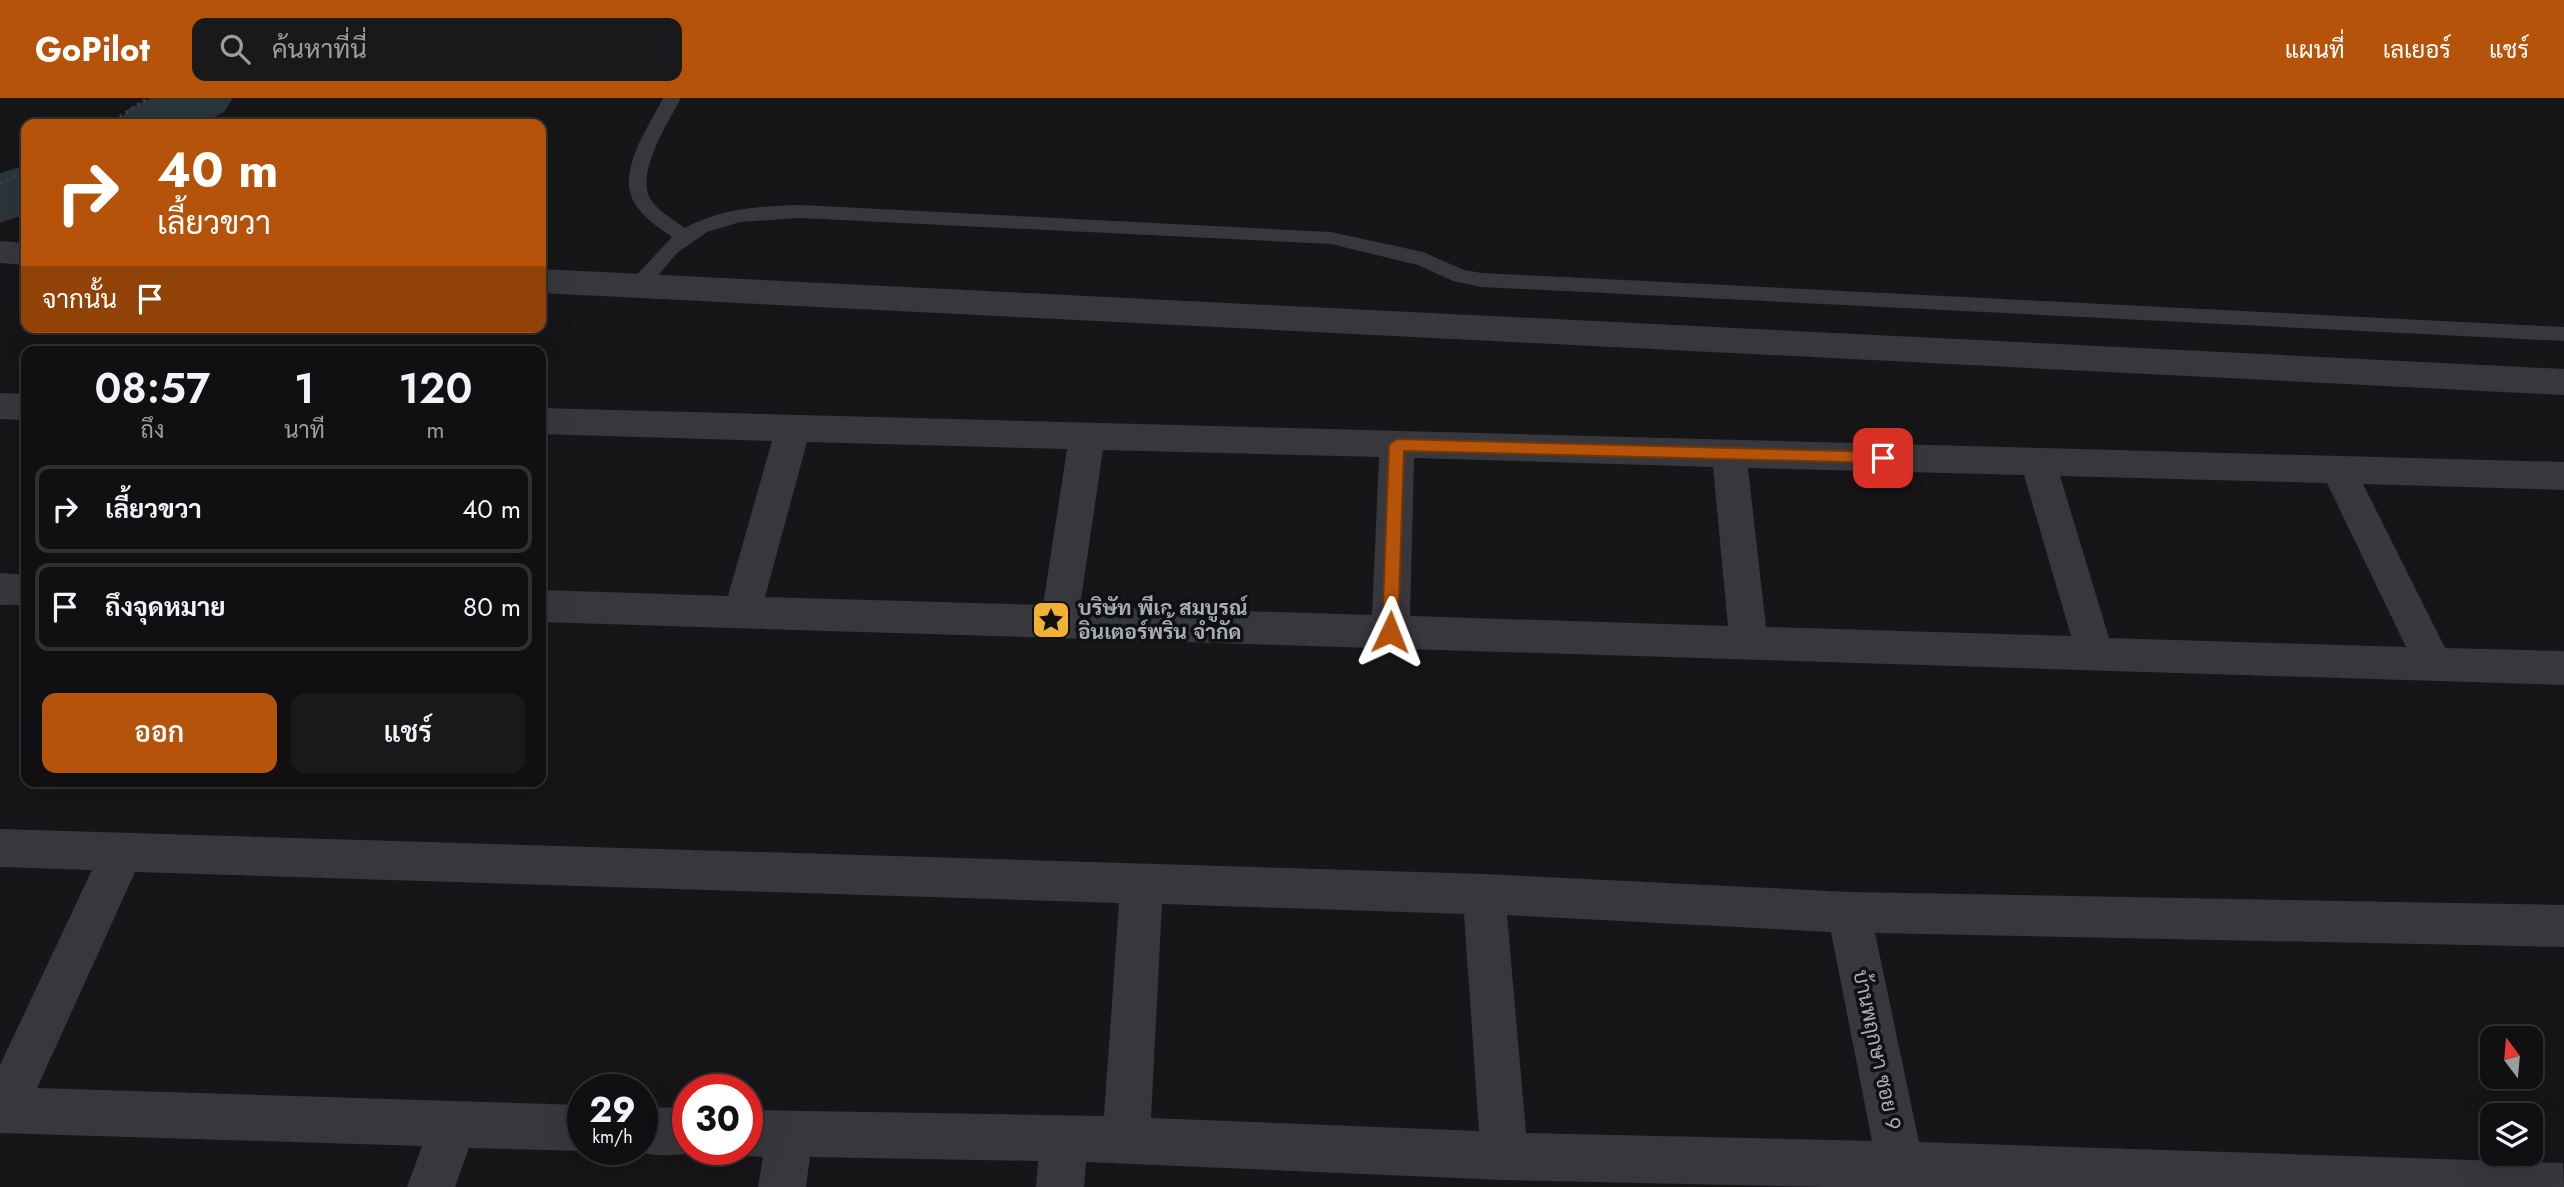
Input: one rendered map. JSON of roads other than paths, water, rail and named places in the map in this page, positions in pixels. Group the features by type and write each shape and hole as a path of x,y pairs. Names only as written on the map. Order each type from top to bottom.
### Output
{"street":[{"path":"0,252 21,254"},
{"path":"546,281 2564,382"},
{"path":"0,406 21,407"},
{"path":"546,421 2564,476"},
{"path":"742,612 793,428"},
{"path":"1059,622 1087,436"},
{"path":"1390,632 1397,445"},
{"path":"1729,454 1749,643"},
{"path":"2038,462 2095,654"},
{"path":"2338,470 2434,664"},
{"path":"0,589 21,590"},
{"path":"546,606 2564,668"},
{"path":"0,848 1483,894 1849,912 2564,927"},
{"path":"123,851 1,1110 567,1127"},
{"path":"1126,1141 1142,883"},
{"path":"1483,894 1504,1156"},
{"name":"บ้านพฤกษา ซอย 9","path":"1849,912 1903,1176"},
{"path":"431,1187 454,1123"},
{"path":"782,1187 769,1134 1064,1138 1903,1176 2563,1187"},
{"path":"1060,1187 1064,1138"}],"lane":[{"path":"672,98 643,156 638,185 641,201 684,237"},
{"path":"638,286 662,256 684,237 729,217 778,211 842,212 1331,238 1423,259 1482,281 2564,334"}],"waterway":[{"path":"160,119 202,98"},
{"path":"0,200 21,190"}],"place":[{"name":"บริษัท พีเอ สมบูรณ์ อินเตอร์พริ้น จำกัด","path":"1051,620"}]}
